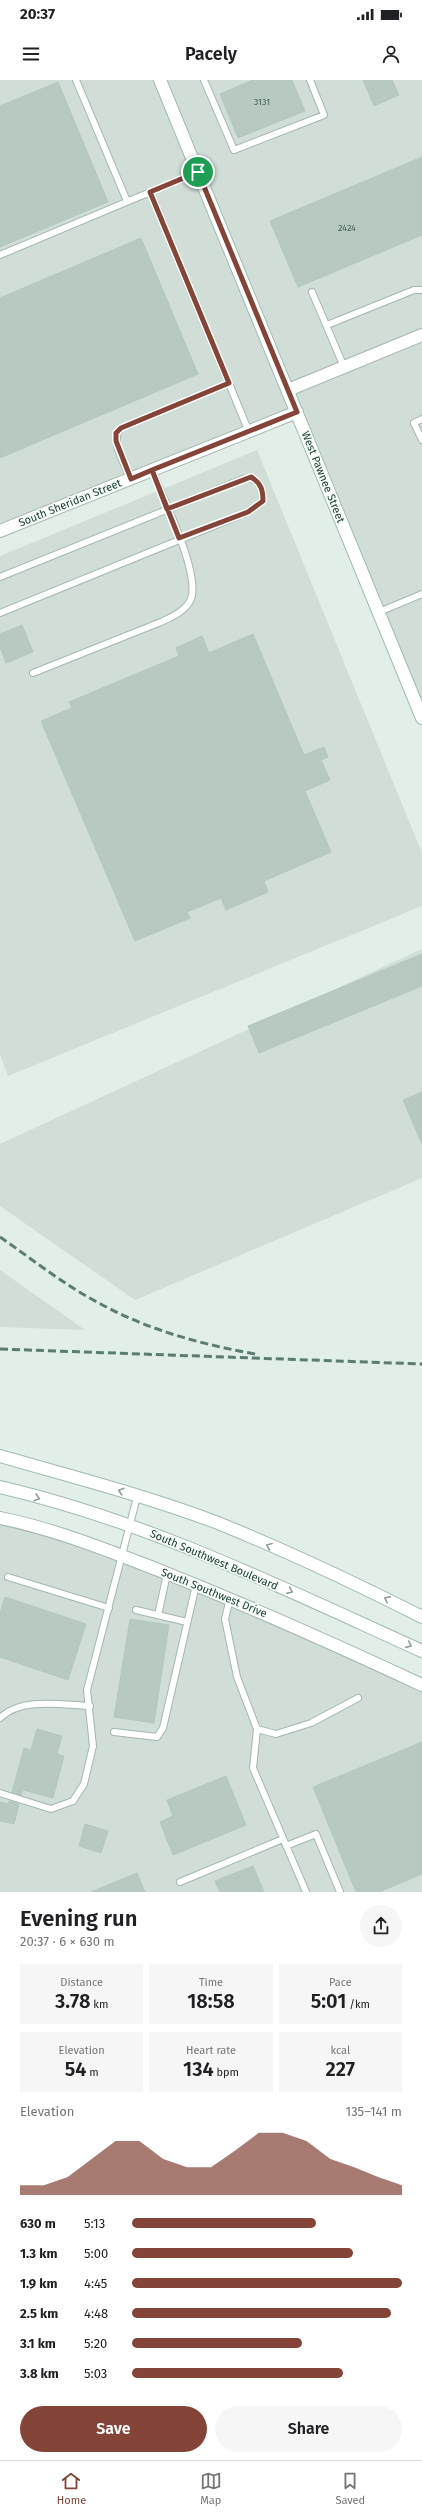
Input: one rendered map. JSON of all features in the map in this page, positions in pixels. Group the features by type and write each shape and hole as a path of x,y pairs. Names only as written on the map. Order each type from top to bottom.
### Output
{"main road":[{"name":"West Pawnee Street","path":"160,80 422,718"},
{"path":"288,390 422,335"},
{"name":"South Sheridan Street","path":"0,531 297,412"},
{"path":"0,1456 137,1497 217,1523 354,1583 422,1617"},
{"name":"South Southwest Boulevard","path":"0,1487 130,1525 244,1571 422,1651"},
{"name":"South Southwest Drive","path":"0,1518 20,1522 122,1556 230,1598 422,1685"}],"lane":[{"path":"76,80 127,201"},
{"path":"204,80 234,150 324,115 310,80"},
{"path":"0,255 198,172"},
{"path":"150,192 249,432"},
{"path":"327,325 414,290 422,290"},
{"path":"312,292 344,367"},
{"path":"131,479 116,441 116,433 121,428 229,383"},
{"path":"422,420 414,423 422,440"},
{"path":"33,674 179,613 190,600 193,581 179,538 152,470"},
{"path":"0,577 243,478 251,477 258,481 263,492 263,501 252,509 0,613"},
{"path":"379,612 422,594"},
{"path":"0,1793 51,1809 73,1800 84,1784 93,1746 90,1706 87,1690 137,1497"},
{"path":"158,1615 167,1574"},
{"path":"8,1577 109,1608"},
{"path":"114,1732 157,1737 163,1728 196,1585"},
{"path":"230,1598 225,1619 237,1677 257,1729 253,1768 306,1892"},
{"path":"136,1610 187,1622"},
{"path":"257,1729 276,1734 311,1723 358,1698"},
{"path":"0,1718 7,1710 23,1706 90,1706"},
{"path":"286,1846 316,1834 340,1892"},
{"path":"180,1882 283,1839"}],"shaded area":[{"path":"0,80 422,80 422,717 297,413 0,529"},
{"path":"257,450 422,853 422,906 8,1076 0,1055 0,556"},
{"path":"422,949 422,1178 135,1300 0,1206 0,1144"},
{"path":"0,1270 85,1330 0,1327"},
{"path":"0,1518 122,1556 422,1685 422,1892 0,1892"}],"building":[{"path":"253,80 292,80 305,111 238,138 220,94"},
{"path":"363,80 392,80 399,95 374,106"},
{"path":"58,82 108,202 0,247 0,106"},
{"path":"422,157 422,235 298,287 270,221"},
{"path":"141,238 198,374 0,458 0,298"},
{"path":"22,625 33,652 6,663 0,647 0,634"},
{"path":"253,634 304,755 324,747 328,757 321,760 330,780 305,791 331,852 264,881 268,892 226,910 221,898 187,912 190,918 135,941 41,721 72,708 69,702 179,656 176,648 202,636 209,653"},
{"path":"422,954 422,986 259,1053 248,1026"},
{"path":"422,1092 422,1144 403,1100"},
{"path":"5,1597 86,1624 68,1680 0,1657 0,1613"},
{"path":"130,1619 169,1625 154,1723 114,1717"},
{"path":"37,1729 62,1736 57,1754 64,1756 53,1798 23,1790 21,1795 12,1792 24,1748 31,1750"},
{"path":"422,1742 422,1874 379,1892 356,1892 313,1787"},
{"path":"226,1776 246,1825 173,1855 160,1822 173,1816 167,1800"},
{"path":"9,1801 19,1804 14,1824 0,1821 0,1802 8,1804"},
{"path":"85,1824 108,1831 101,1853 79,1846"},
{"path":"253,1866 264,1892 220,1892 215,1881"},
{"path":"137,1873 145,1892 91,1892"}],"railway":[{"path":"0,1237 48,1272 86,1296 118,1313 136,1321 194,1341 255,1354"},
{"path":"0,1349 422,1364"}],"route":[{"path":"198,172 150,192 229,383 121,428 116,433 116,441 131,479 152,470 167,509 243,478 251,477 258,481 263,492 263,501 257,507 248,512 179,538 167,509 152,470 297,412 198,172"}]}
